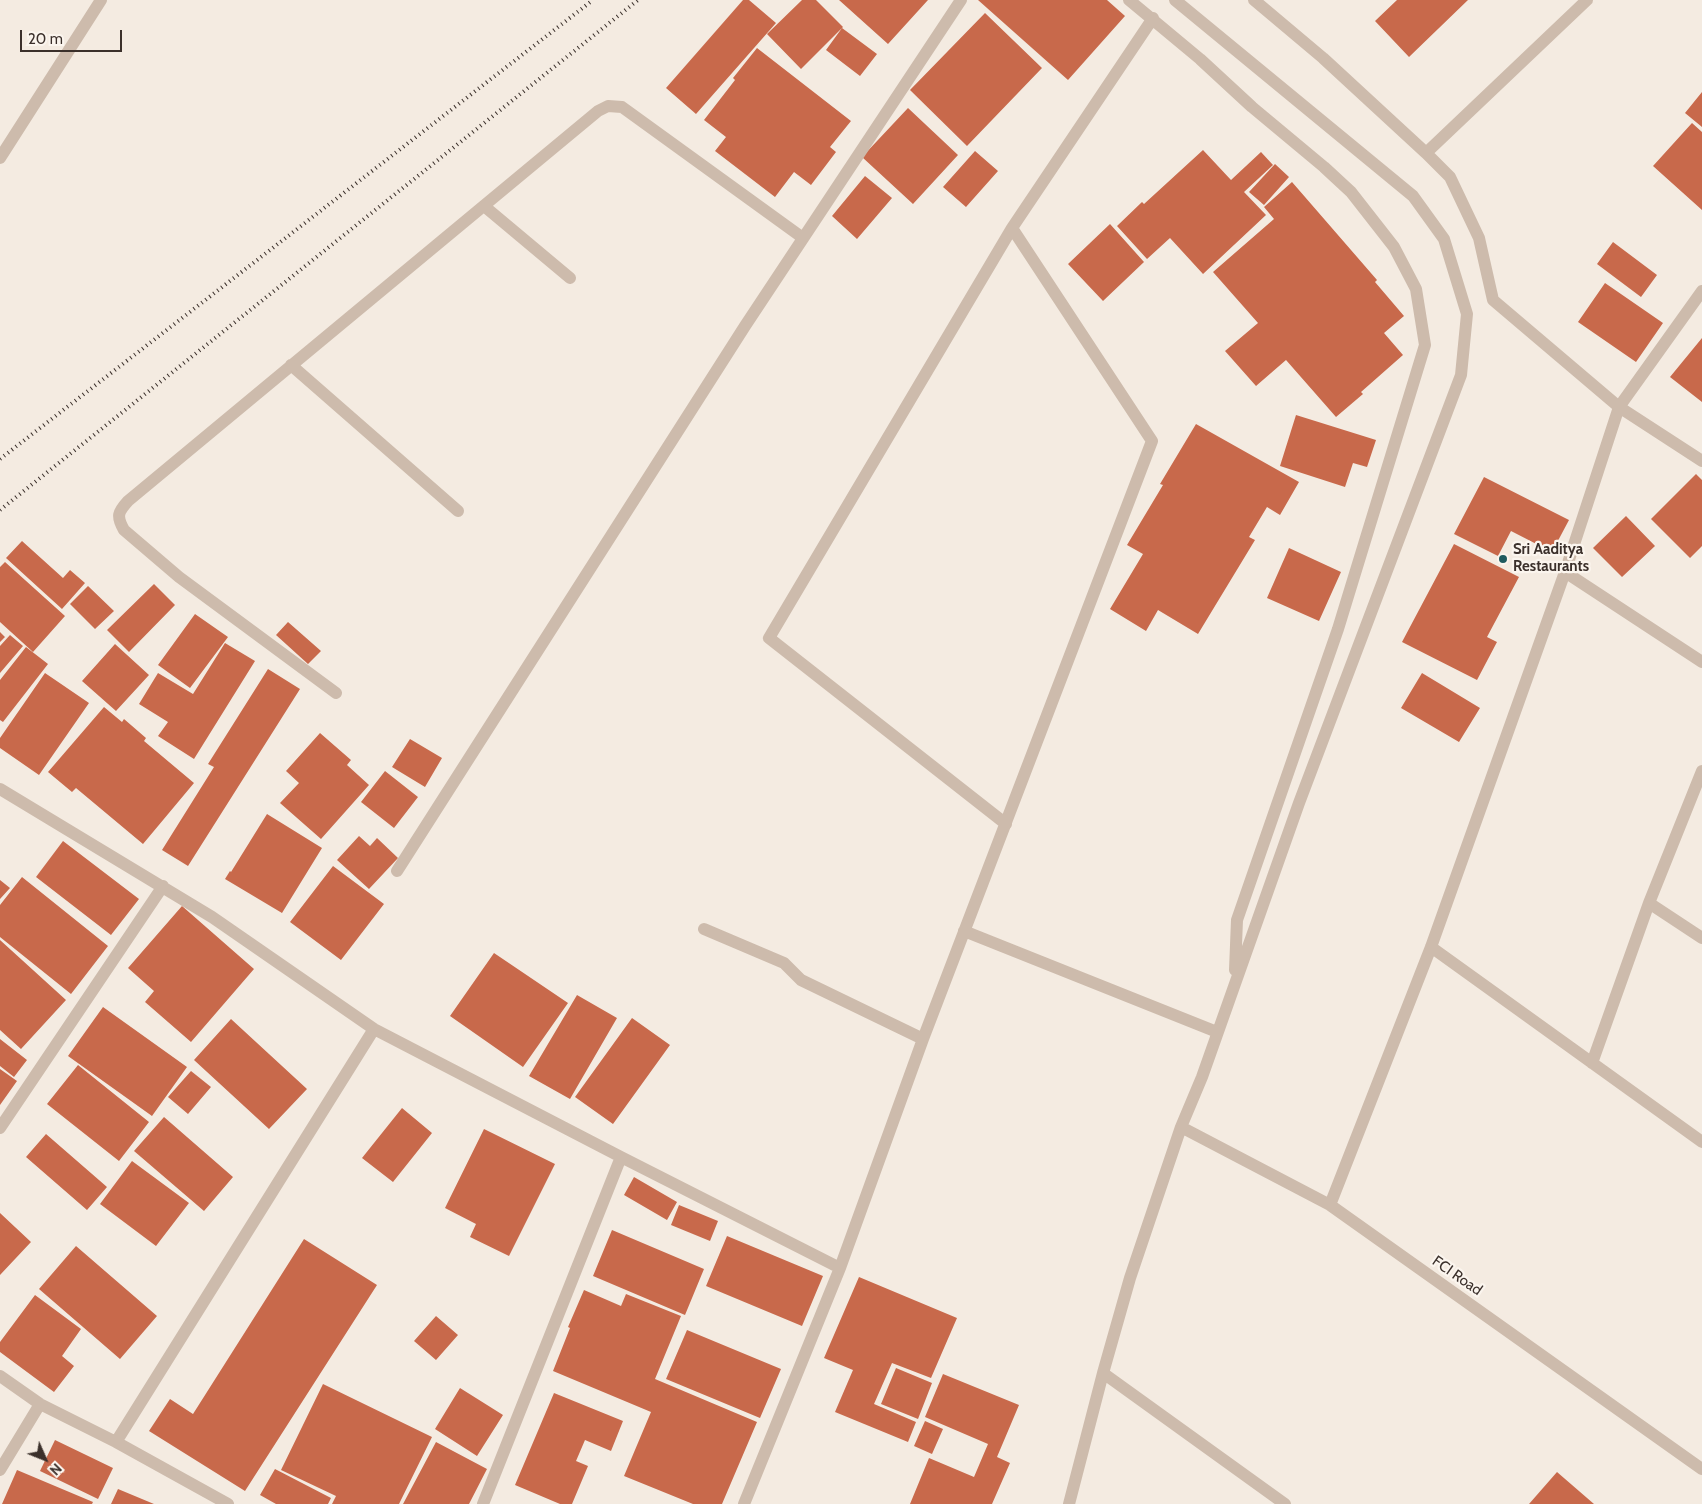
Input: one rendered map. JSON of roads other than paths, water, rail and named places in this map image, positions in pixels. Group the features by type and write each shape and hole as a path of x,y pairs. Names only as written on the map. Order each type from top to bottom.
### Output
{"street":[{"path":"0,158 102,0"},
{"path":"398,871 745,326 961,0"},
{"path":"1129,0 1153,18 1252,107 1351,192 1394,247 1416,288 1425,344 1338,629 1237,920 1234,982"},
{"path":"1069,1504 1130,1278 1182,1127 1202,1077 1216,1032 1299,803 1462,374 1467,314 1444,238 1413,196 1175,0"},
{"path":"1254,0 1323,58 1450,177 1479,238 1493,300 1619,407 1702,461"},
{"path":"1426,153 1587,0"},
{"path":"1006,824 768,638 1012,228 1153,18"},
{"path":"336,693 179,577 124,530 118,515 128,501 598,111 608,106 622,107 803,238"},
{"path":"484,206 570,278"},
{"path":"744,1504 840,1268 923,1039 1152,441 1012,228"},
{"path":"1330,1205 1431,947 1566,572 1619,407 1702,291"},
{"path":"291,365 458,511"},
{"path":"1566,572 1702,662"},
{"path":"1592,1063 1649,903 1702,771"},
{"path":"0,789 163,886 374,1028 621,1157 840,1268"},
{"path":"0,1128 163,886"},
{"path":"1649,903 1702,938"},
{"path":"704,929 784,963 801,980 923,1039"},
{"path":"964,931 1216,1032"},
{"path":"1431,947 1702,1142"},
{"path":"116,1442 374,1028"},
{"name":"FCI Road","path":"1182,1127 1330,1205 1702,1469"},
{"path":"483,1504 621,1157"},
{"path":"1103,1373 1285,1504"},
{"path":"0,1376 40,1404 116,1442 228,1504"},
{"path":"0,1470 40,1404"}],"railway":[{"path":"0,459 593,0"},
{"path":"0,510 638,0"}],"place":[{"name":"Sri Aaditya Restaurants","path":"1503,559"}]}
